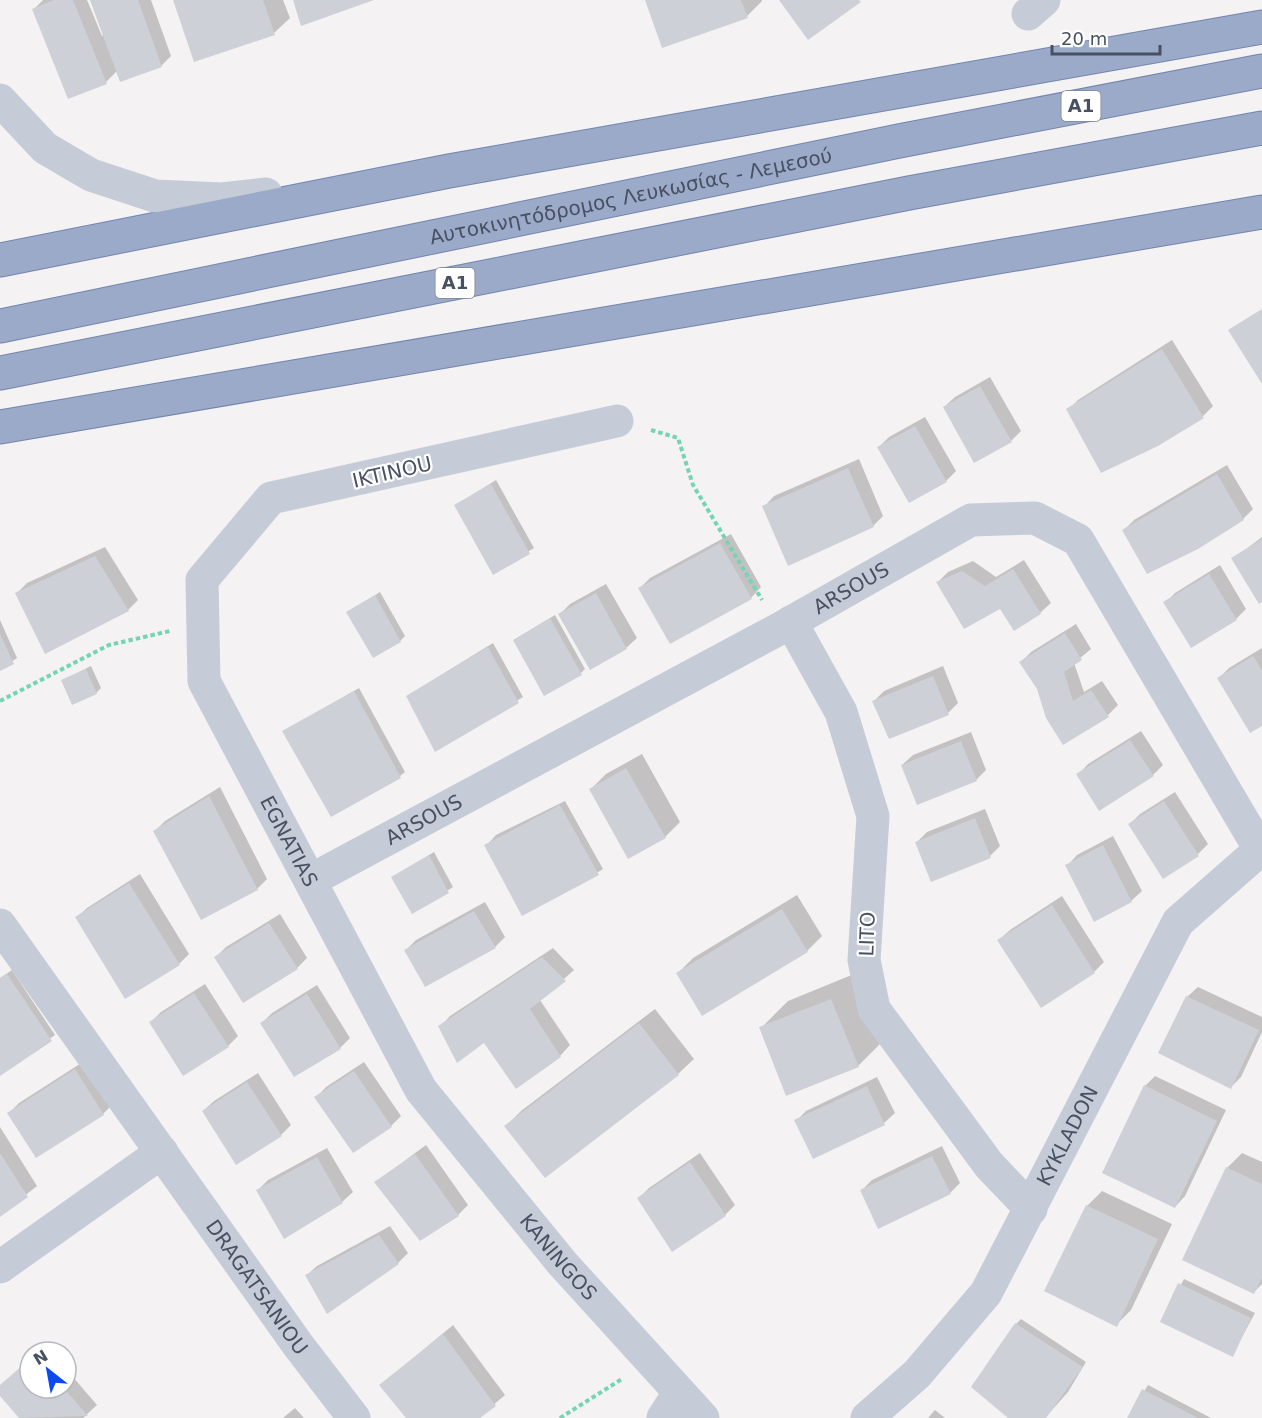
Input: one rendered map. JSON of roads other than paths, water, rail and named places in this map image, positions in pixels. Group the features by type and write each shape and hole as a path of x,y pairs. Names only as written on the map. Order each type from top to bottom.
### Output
{"highway":[{"path":"0,260 449,171 1262,27"},
{"name":"Αυτοκινητόδρομος Λευκωσίας - Λεμεσού","path":"0,326 899,141 1262,71"},
{"name":"A1","path":"0,373 909,193 1262,128"},
{"path":"0,427 1262,212"}],"street":[{"path":"0,100 45,148 91,175 155,196 222,200 449,171"},
{"name":"IKTINOU","path":"202,580 271,498 617,421"},
{"name":"ARSOUS","path":"311,880 785,626 971,520 1035,518 1078,540 1261,852"},
{"name":"EGNATIAS","path":"202,580 204,681 421,1090"},
{"name":"LITO","path":"785,626 841,712 873,816 864,960 874,1009 989,1165 1031,1209"},
{"name":"KYKLADON","path":"867,1418 917,1374 986,1293 1178,922 1261,852"},
{"name":"DRAGATSANIOU","path":"0,925 298,1345 354,1418"},
{"name":"KANINGOS","path":"421,1090 561,1263 650,1360 671,1405 703,1418"},
{"path":"0,1267 162,1152"}]}
